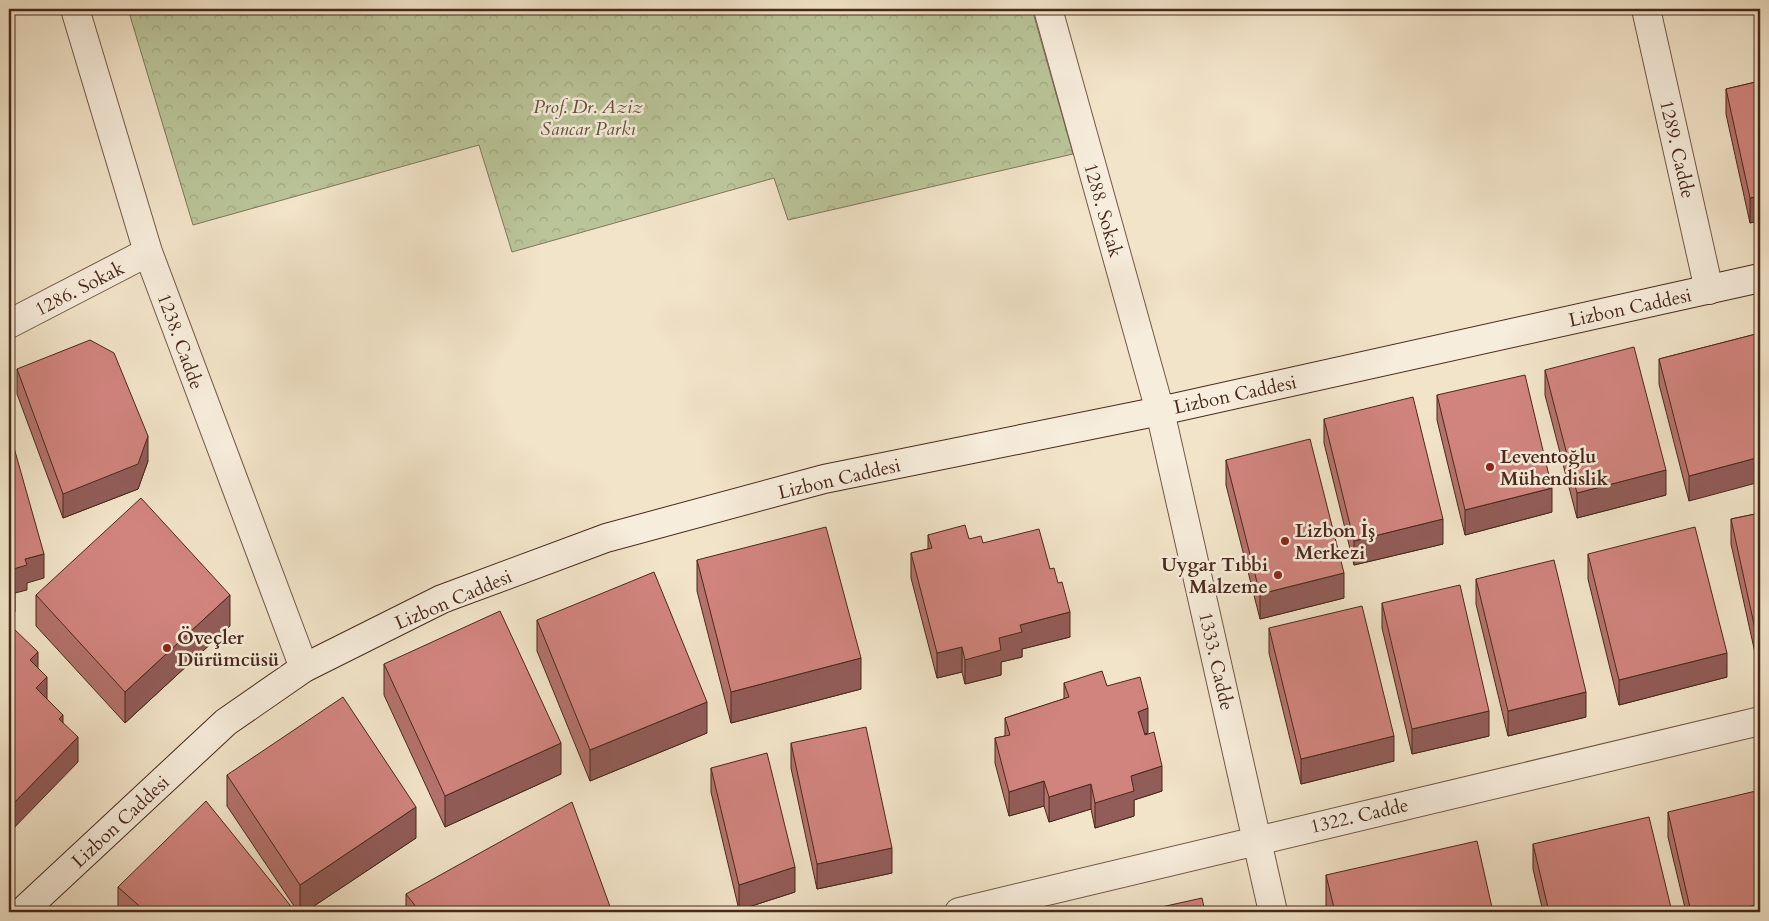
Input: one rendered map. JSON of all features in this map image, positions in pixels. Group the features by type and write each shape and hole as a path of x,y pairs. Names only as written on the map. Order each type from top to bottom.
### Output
{"street":[{"name":"1238. Cadde","path":"75,9 148,252 304,668"},
{"name":"1288. Sokak","path":"1048,9 1160,411"},
{"name":"1289. Cadde","path":"1646,9 1709,290"},
{"name":"1286. Sokak","path":"9,324 148,252"},
{"name":"Lizbon Caddesi","path":"22,912 226,722 304,668 442,599 606,538 824,479 1160,411 1760,278"},
{"name":"1333. Cadde","path":"1160,411 1273,912"},
{"name":"1322. Cadde","path":"959,912 1760,721"}],"green space":[{"name":"Prof. Dr. Aziz Sancar Parkı","path":"128,9 1032,9 1073,154 788,220 774,178 512,252 479,145 193,225"}],"building":[{"path":"1760,81 1760,196 1750,198 1726,89"},
{"path":"1760,333 1760,457 1689,476 1659,359"},
{"path":"90,340 114,353 148,436 138,464 63,494 17,369"},
{"path":"1634,347 1666,470 1577,493 1545,370"},
{"path":"1525,375 1552,488 1465,510 1437,395"},
{"path":"1413,397 1443,519 1354,541 1324,419"},
{"path":"9,430 44,554 25,559 27,565 10,570 15,587 9,589"},
{"name":"Lizbon İş Merkezi","path":"1310,439 1344,573 1260,594 1226,460"},
{"path":"141,498 230,595 125,692 36,595"},
{"path":"1760,513 1760,646 1759,647 1731,519"},
{"path":"965,525 969,539 981,536 983,543 1039,529 1050,569 1054,568 1058,583 1062,582 1070,612 1020,625 1022,632 999,638 1001,650 965,660 962,647 937,653 911,553 932,548 928,535"},
{"path":"826,527 861,658 731,692 697,560"},
{"path":"1695,527 1727,653 1619,680 1588,554"},
{"path":"1554,560 1586,692 1508,711 1476,579"},
{"path":"654,572 707,702 590,750 537,620"},
{"path":"1460,585 1489,711 1412,729 1382,603"},
{"path":"1362,606 1394,736 1301,759 1269,628"},
{"path":"500,611 561,743 445,796 384,664"},
{"path":"13,628 38,652 30,660 47,677 36,688 63,715 59,719 78,737 9,808 9,632"},
{"path":"1102,671 1107,686 1140,677 1148,708 1138,712 1145,735 1154,732 1162,766 1131,776 1134,791 1095,803 1091,784 1049,797 1044,781 1009,792 995,738 1010,735 1005,718 1069,697 1064,683"},
{"path":"343,697 416,807 300,885 227,775"},
{"path":"866,727 892,848 817,864 791,743"},
{"path":"767,753 795,867 739,885 711,768"},
{"path":"1760,790 1760,904 1726,912 1691,912 1668,812"},
{"path":"206,801 290,905 282,912 146,912 118,887"},
{"path":"572,802 612,912 420,912 406,894"},
{"path":"1649,817 1672,912 1549,912 1533,844"},
{"path":"1477,841 1493,912 1335,912 1326,875"},
{"path":"1202,898 1205,912 1139,912"},
{"path":"104,907 109,912 99,912"}],"place":[{"name":"Leventoğlu Mühendislik","path":"1490,467"},
{"name":"Lizbon İş Merkezi","path":"1285,541"},
{"name":"Uygar Tıbbi Malzeme","path":"1278,575"},
{"name":"Öveçler Dürümcüsü","path":"167,648"}]}
